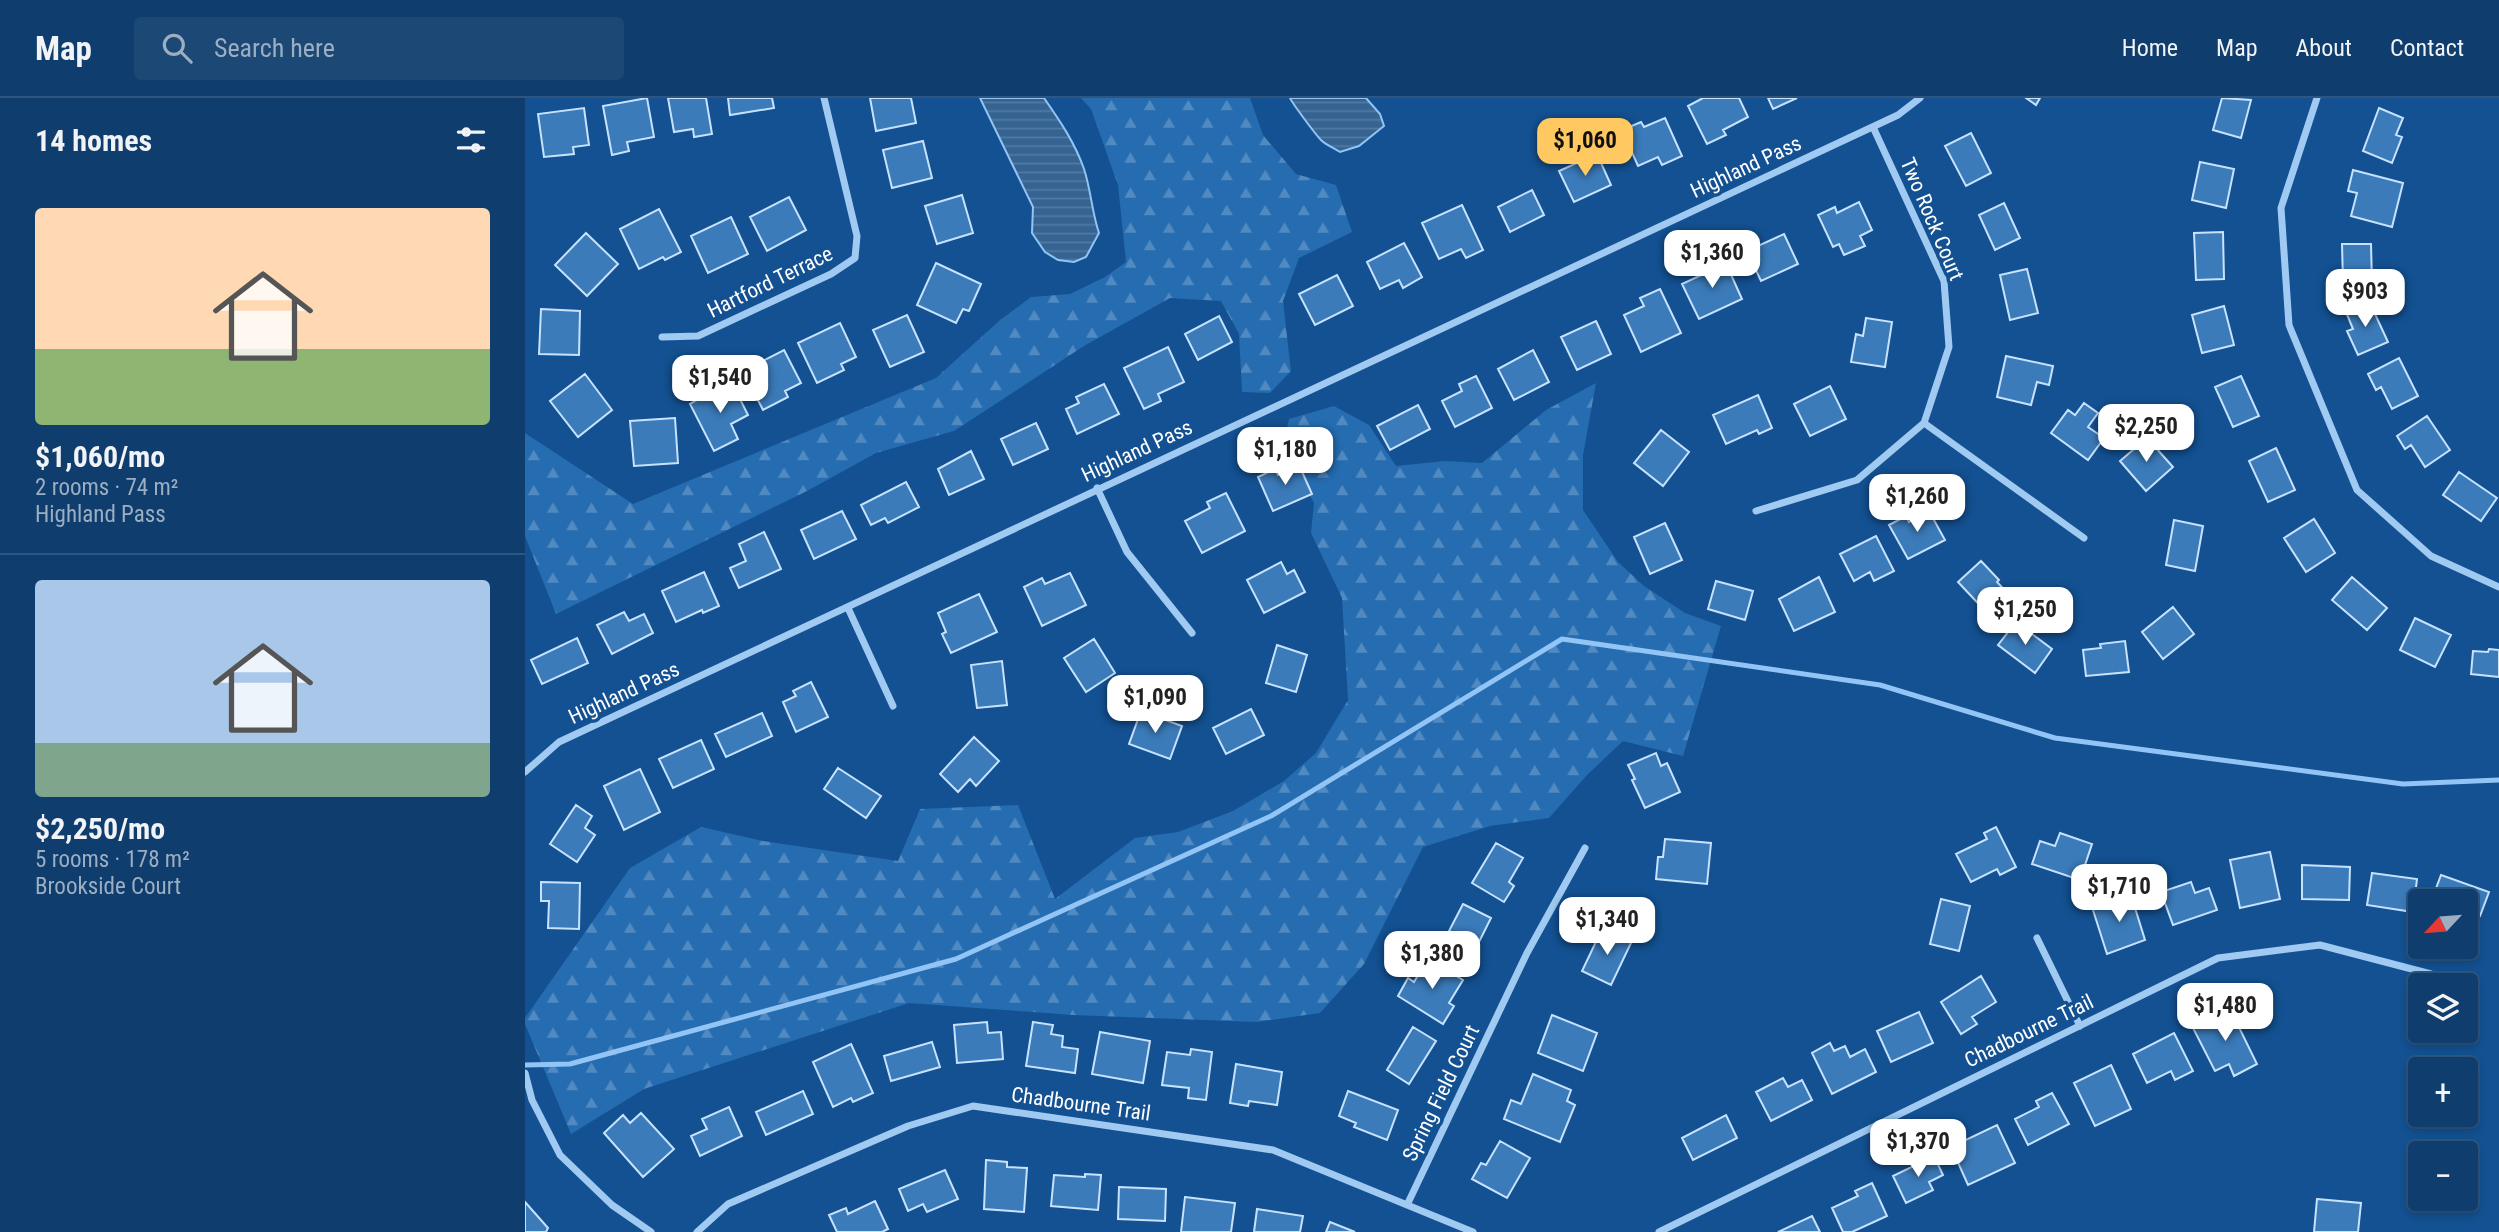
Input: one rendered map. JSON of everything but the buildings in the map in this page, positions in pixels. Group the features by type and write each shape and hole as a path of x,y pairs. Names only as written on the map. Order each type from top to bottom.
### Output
{"street":[{"name":"Hartford Terrace","path":"662,337 698,336 831,274 855,258 857,236 824,98"},
{"name":"Highland Pass","path":"525,772 559,742 1873,127 1898,115 1920,98"},
{"path":"2317,98 2281,208 2289,325 2357,489 2431,556 2499,587"},
{"name":"Two Rock Court","path":"1873,127 1944,281 1949,347 1924,423"},
{"path":"1756,511 1857,480 1924,423 2084,538"},
{"path":"1097,488 1127,552 1192,633"},
{"path":"848,608 893,706"},
{"name":"Spring Field Court","path":"1407,1205 1527,953 1585,848"},
{"path":"2037,938 2080,1026"},
{"name":"Chadbourne Trail","path":"1659,1232 2218,958 2320,945 2427,973"},
{"path":"525,1073 532,1100 560,1155 612,1205 651,1232"},
{"name":"Chadbourne Trail","path":"697,1232 728,1204 908,1126 973,1106 1273,1150 1473,1232"}],"green space":[{"path":"1081,98 1250,98 1263,135 1296,174 1336,185 1352,232 1299,258 1283,301 1291,371 1270,393 1242,392 1239,334 1221,301 1170,298 1084,346 954,431 876,453 807,491 556,614 525,536 525,433 633,504 936,378 999,321 1031,297 1070,294 1105,277 1126,262 1118,185 1091,109"},
{"path":"1596,383 1583,455 1583,510 1618,562 1644,586 1685,613 1721,626 1683,756 1623,741 1587,775 1549,818 1490,826 1423,847 1364,964 1320,1013 1257,1022 1073,1015 909,1003 644,1089 571,1134 525,1024 525,1018 630,868 701,827 763,841 898,861 920,809 1018,805 1055,899 1135,838 1178,832 1233,811 1284,781 1316,753 1348,700 1342,598 1311,533 1314,503 1283,446 1289,419 1334,406 1369,425 1396,466 1445,461 1482,463 1546,410"}],"shaded area":[{"path":"980,98 1044,98 1056,115 1072,141 1084,169 1099,233 1086,257 1074,262 1058,260 1045,252 1032,233 1033,207"},
{"path":"1290,98 1366,98 1380,114 1384,126 1359,146 1340,152 1321,140"}],"waterway":[{"path":"525,1065 570,1064 956,959 1271,816 1562,639 1880,685 2055,738 2403,784 2499,780"}]}
